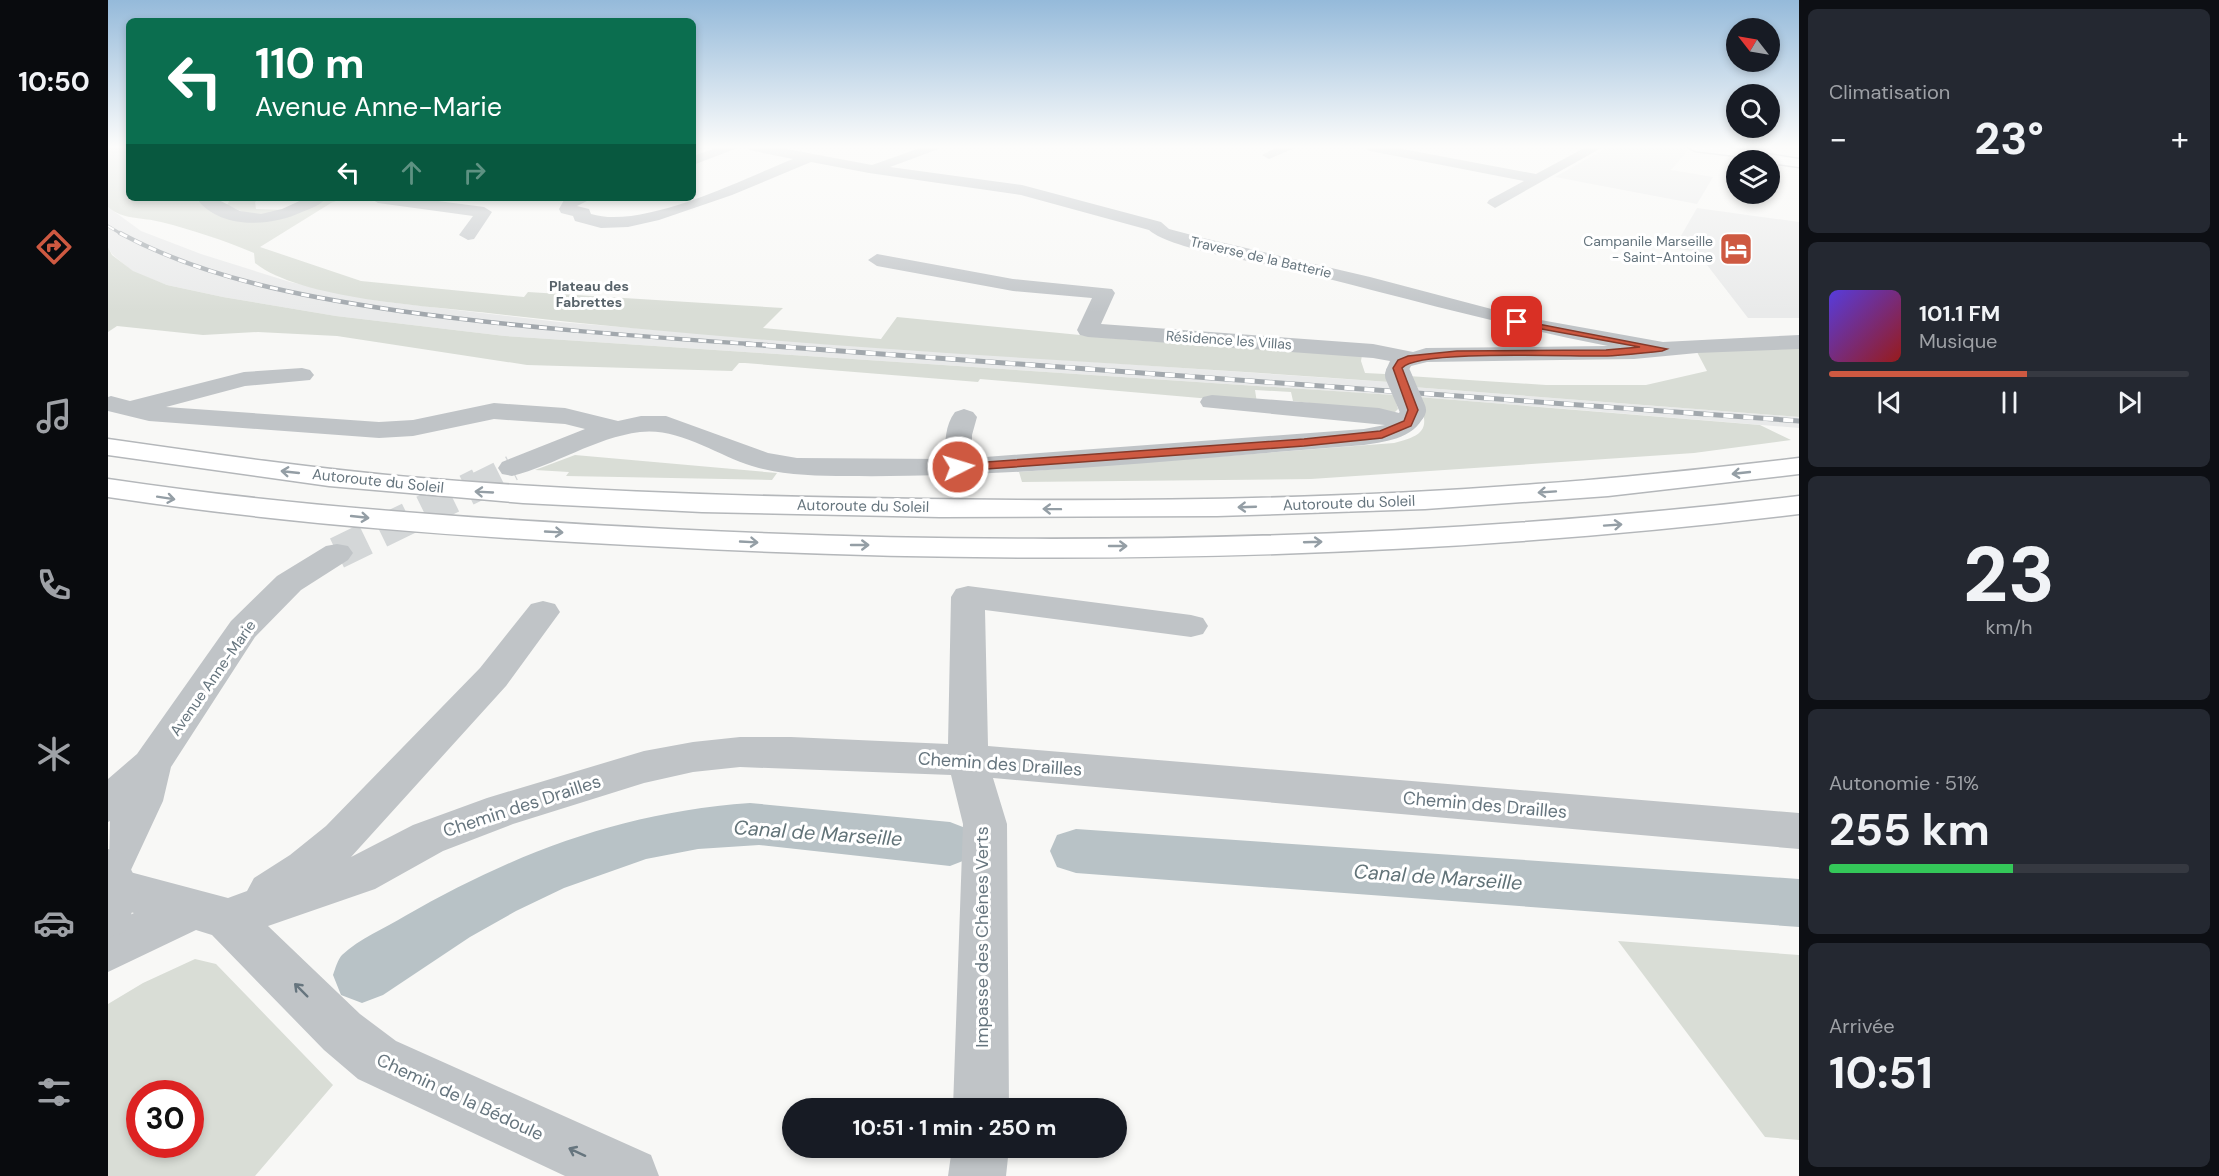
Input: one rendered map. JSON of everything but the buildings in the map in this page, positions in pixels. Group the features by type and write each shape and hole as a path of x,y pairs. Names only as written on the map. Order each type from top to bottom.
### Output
{"main road":[{"name":"Autoroute du Soleil","path":"108,447 225,465 463,490 691,502 1158,510 1356,504 1595,489 1799,466"},
{"path":"108,488 174,499 427,524 802,545 1183,546 1399,539 1625,525 1799,505"}],"street":[{"path":"215,202 238,216 270,220 311,202"},
{"path":"407,202 484,212 468,235"},
{"path":"573,202 567,209 583,213 581,217 590,223 624,224 695,202"},
{"name":"Traverse de la Batterie","path":"1066,202 1155,226 1163,233 1200,243 1370,283 1517,322 1662,349"},
{"path":"1496,204 1500,202"},
{"name":"Résidence les Villas","path":"878,260 1013,285 1105,293 1088,330 1373,351 1405,366"},
{"path":"1410,417 1405,366 1457,353 1606,353 1799,342"},
{"path":"302,375 244,379 121,406 149,413 378,430 413,428 494,411 565,416 613,428"},
{"path":"1212,402 1410,417"},
{"path":"958,467 959,435 964,417"},
{"path":"512,468 613,428 666,424 762,460 797,466 958,467 1314,442 1382,434 1410,417"},
{"name":"Avenue Anne-Marie","path":"108,806 151,765 243,629 289,583 337,553"},
{"name":"Impasse des Chênes Verts","path":"981,1098 985,824 968,760 968,597 1191,626"},
{"path":"108,949 211,913 306,869 341,840 493,677 543,612"},
{"name":"Chemin des Drailles","path":"211,913 359,875 428,838 502,810 644,767 693,757 740,752 968,760 1799,831"},
{"name":"Avenue Anne-Marie","path":"110,886 141,801 151,765"},
{"path":"110,886 211,913"},
{"name":"Chemin de la Bédoule","path":"211,913 342,1032 377,1060 630,1176"},
{"path":"977,1176 980,1158"}],"shaded area":[{"path":"108,202 200,202 243,221 311,202 334,202 260,247 361,281 524,297 528,292 783,308 763,328 881,339 897,317 1131,340 1362,355 1361,361 1365,373 1385,374 1389,382 713,335 366,299 302,285 275,275 255,263 254,253 173,225 126,216 108,207"},
{"path":"229,202 255,202 256,209 286,210 252,216 227,205"},
{"path":"108,207 141,231 201,254 290,282 379,301 559,322 844,345 1389,382 1394,395 505,336 336,316 167,285 133,272 112,254 108,247"},
{"path":"1697,208 1799,222 1799,318 1748,318 1697,252 1674,248"},
{"path":"108,247 112,255 133,271 167,285 336,316 505,336 1394,395 1398,409 1395,412 1383,412 1293,401 1291,392 1255,390 1257,403 980,379 978,382 745,363 739,363 732,371 527,365 337,336 258,332 203,335 117,326 108,332"},
{"path":"1799,348 1799,417 1413,387 1408,376 1546,385 1646,385 1707,371 1697,352"},
{"path":"1413,387 1799,417 1799,428 1418,397"},
{"path":"1418,397 1760,425 1791,440 1694,453 1311,479 1022,482 1019,472 1394,443 1413,437 1422,429 1424,416"},
{"path":"575,455 777,473 772,480 566,476 569,472 535,470"},
{"path":"1618,941 1799,955 1799,1140 1765,1137"},
{"path":"195,959 216,964 333,1085 255,1176 108,1176 108,1004 143,983"}],"waterway":[{"name":"Canal de Marseille","path":"362,975 450,919 497,894 546,871 595,852 646,837 698,828 759,824 950,844"},
{"name":"Canal de Marseille","path":"1076,851 1799,903"}],"tunnel":[{"path":"476,486 512,468"},
{"path":"337,553 479,484"}],"railway":[{"path":"108,226 123,235"},
{"path":"120,233 186,263 256,284 328,299 400,311 537,327 767,345"},
{"path":"746,344 1799,421"}],"place":[{"name":"Campanile Marseille - Saint-Antoine","path":"1736,249"}],"district":[{"name":"Plateau des Fabrettes","path":"589,294"}],"route":[{"path":"958,467 1304,443 1382,434 1407,424 1412,417 1413,410 1398,375 1401,362 1411,358 1457,353 1562,354 1662,349 1517,322"}]}
